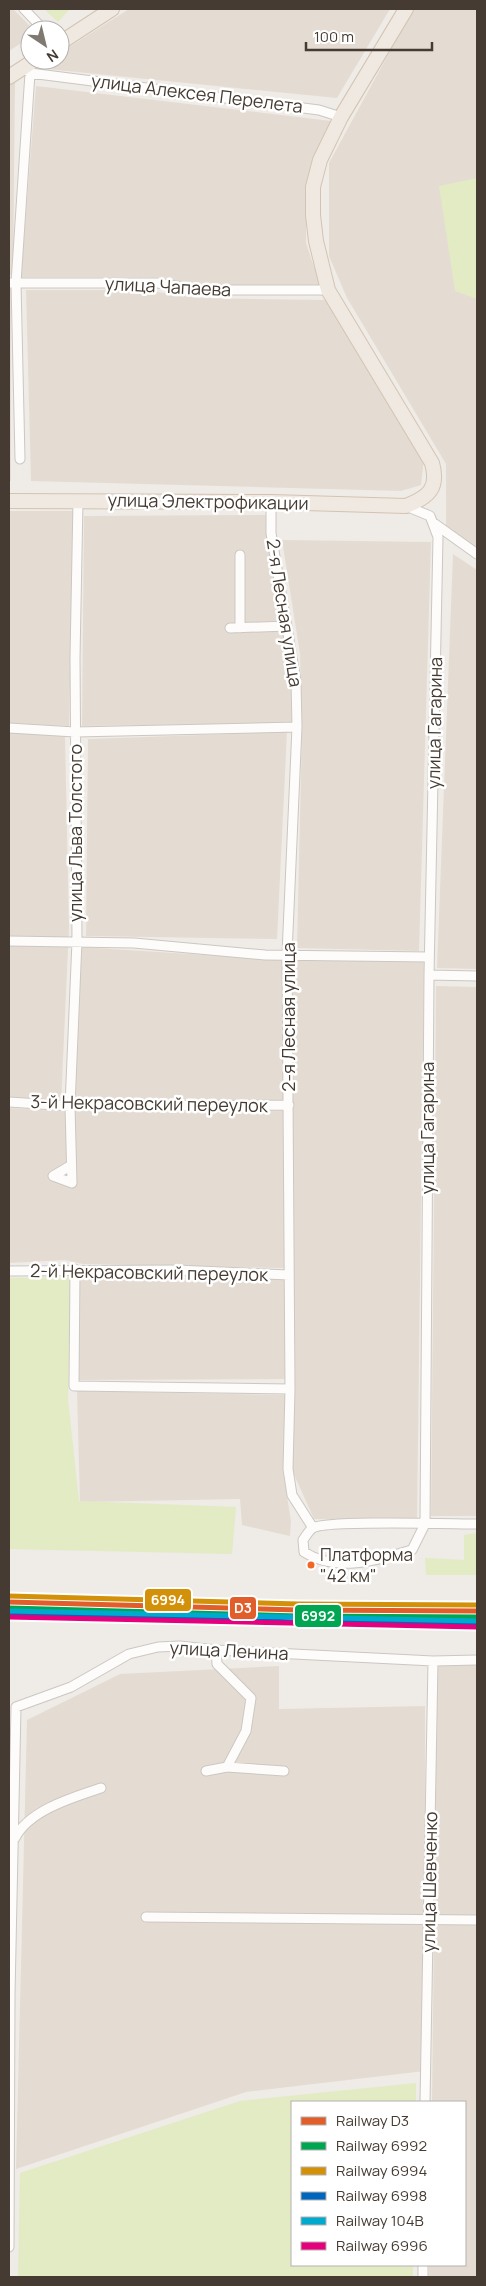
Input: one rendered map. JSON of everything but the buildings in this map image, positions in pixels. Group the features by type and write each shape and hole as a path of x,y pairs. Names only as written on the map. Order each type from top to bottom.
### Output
{"main road":[{"path":"70,36 112,9"},
{"path":"406,9 342,117 320,160 313,186 316,241 328,290 432,463 435,478 432,488 426,496 406,506"},
{"path":"9,77 23,70"},
{"name":"улица Электрофикации","path":"9,501 271,502 406,506"}],"street":[{"path":"24,9 34,20"},
{"path":"20,459 12,283 29,70"},
{"name":"улица Алексея Перелета","path":"49,70 319,110 342,117"},
{"name":"улица Чапаева","path":"12,283 158,283 200,290 328,290"},
{"name":"улица Льва Толстого","path":"70,1166 70,1106 77,941 78,501"},
{"name":"2-я Лесная улица","path":"271,502 271,533 296,681 297,727 287,954 290,1389 288,1469 292,1495 313,1528"},
{"path":"406,506 430,516 435,524 477,554"},
{"name":"улица Гагарина","path":"424,1524 429,974 438,546 435,524"},
{"path":"240,555 240,628"},
{"path":"230,628 286,626"},
{"path":"9,728 76,732 297,727"},
{"path":"9,941 77,941 182,947 248,954 430,957"},
{"path":"429,974 477,976"},
{"name":"3-й Некрасовский переулок","path":"9,1102 70,1106 289,1105"},
{"path":"75,1270 74,1386 290,1389"},
{"name":"2-й Некрасовский переулок","path":"9,1271 176,1270 289,1275"},
{"path":"424,1524 412,1550 375,1561 340,1563 314,1559 304,1552 303,1540 313,1528 324,1525 424,1524 477,1524"},
{"name":"улица Ленина","path":"12,1705 71,1687 129,1654 158,1647 180,1646 216,1650 433,1662 477,1660"},
{"path":"216,1650 217,1664 251,1698 246,1731 227,1767"},
{"name":"улица Шевченко","path":"425,2101 433,1662"},
{"path":"9,2247 12,1705"},
{"path":"206,1771 227,1767 284,1771"},
{"path":"11,1840 20,1828 60,1802 101,1788"},
{"path":"146,1917 477,1920"}],"shaded area":[{"path":"9,9 13,9 24,20 20,20 20,44 9,51"},
{"path":"129,9 390,9 337,98 57,70 70,70 70,47"},
{"path":"413,9 477,9 477,548 446,527 446,464 347,298 329,256 329,163"},
{"path":"15,81 13,275 9,275 9,85"},
{"path":"36,86 331,121 306,185 306,243 320,285 199,285 159,277 21,277"},
{"path":"9,288 11,289 11,481 9,481"},
{"path":"26,290 144,290 197,298 326,300 424,459 421,485 401,491 31,481"},
{"path":"9,511 74,511 69,726 9,723"},
{"path":"266,515 268,541 293,680 292,723 82,726 84,516"},
{"path":"282,540 431,542 419,951 297,948 302,731 300,654"},
{"path":"453,554 477,570 477,969 437,968"},
{"path":"287,732 277,939 86,936 88,739"},
{"path":"9,733 65,736 69,927 61,1104 9,1099"},
{"path":"81,947 282,960 286,1102 74,1099"},
{"path":"290,956 424,960 417,1520 314,1519 292,1470 295,1394"},
{"path":"436,986 477,987 477,1516 431,1516"},
{"path":"9,1108 76,1112 285,1111 284,1268 83,1264 65,1260 9,1263"},
{"path":"78,1273 284,1278 285,1379 79,1380"},
{"path":"77,1391 285,1395 283,1471 291,1521 290,1536 242,1525 240,1499 80,1502"},
{"path":"477,1664 477,2277 429,2277 429,2266 466,2266 466,2101 432,2101 437,1666"},
{"path":"279,1666 279,1709 425,1706 425,2071 246,2092 16,2169 27,1720 120,1674"}],"green space":[{"path":"44,9 70,9 60,20 56,20"},
{"path":"477,178 477,299 455,291 439,186"},
{"path":"70,1277 68,1399 79,1501 236,1507 232,1554 9,1549 9,1278"},
{"path":"477,1533 477,1575 426,1575 425,1558 464,1560 464,1535"},
{"path":"416,2083 416,2101 291,2101 291,2266 413,2266 413,2277 18,2277 20,2173 240,2101"}],"rail line":[{"name":"6994","path":"9,1596 298,1604 477,1605"},
{"name":"D3","path":"9,1602 298,1610 477,1611"},
{"name":"6992","path":"9,1608 298,1616 477,1617"},
{"name":"104В","path":"9,1611 477,1621"},
{"name":"6998","path":"9,1614 298,1622 477,1623"},
{"name":"6996","path":"9,1617 477,1627"}],"place":[{"name":"Платформа \"42 км\"","path":"311,1565"}]}
